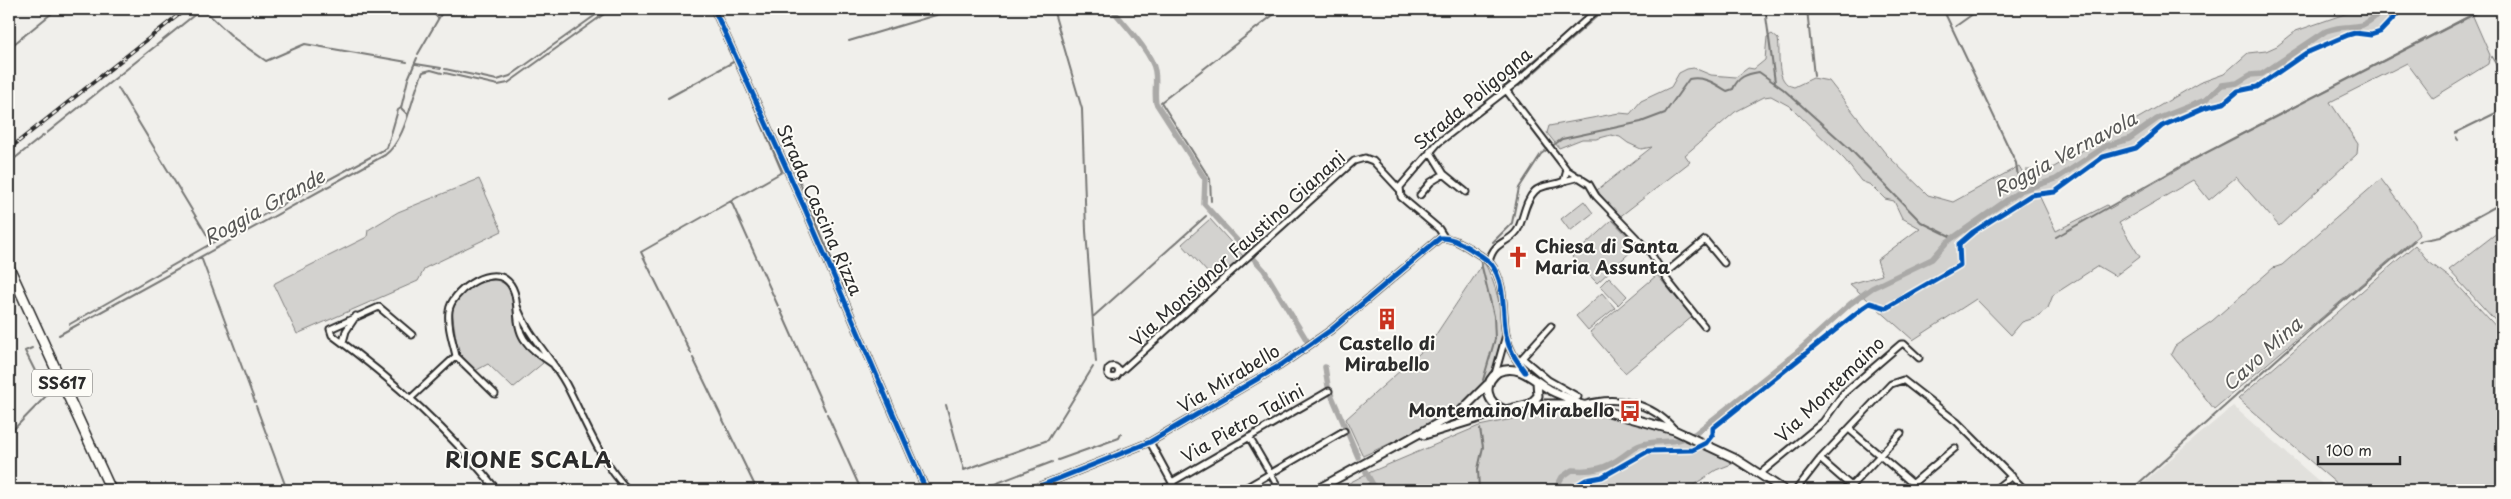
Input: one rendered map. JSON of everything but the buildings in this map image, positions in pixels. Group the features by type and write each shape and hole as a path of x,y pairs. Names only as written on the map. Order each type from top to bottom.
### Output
{"highway":[{"name":"SS617","path":"9,267 111,490"}],"street":[{"name":"Strada Cascina Rizza","path":"714,9 806,209 926,490"},
{"name":"Strada Poligogna","path":"1399,189 1408,175 1430,151 1506,90 1598,9"},
{"path":"1506,90 1567,170 1580,177 1650,252 1664,274 1704,326"},
{"path":"1430,151 1444,174 1466,192"},
{"name":"Via Monsignor Faustino Gianani","path":"1118,374 1354,161 1365,158 1373,161 1399,189"},
{"path":"1564,181 1567,170"},
{"path":"1420,195 1431,182 1444,174"},
{"path":"1489,262 1491,254 1499,244 1516,232 1529,198 1536,190 1580,177"},
{"path":"1399,189 1401,197 1439,229 1444,238 1451,238 1489,262 1498,282 1504,305 1506,335 1512,356 1537,382 1580,402 1674,430 1694,438 1761,473 1784,490"},
{"name":"Via Mirabello","path":"1030,490 1150,442 1307,349 1372,296 1433,242 1444,238"},
{"path":"1664,274 1705,240 1724,263"},
{"path":"495,394 456,356 449,330 449,310 454,297 470,284 497,276 506,279 512,287 521,317 566,384 594,441 628,490"},
{"path":"516,300 518,327 524,339 553,364"},
{"path":"412,335 379,307 357,315 330,329 332,335 411,398 469,456 497,490"},
{"path":"342,342 346,331 357,315"},
{"path":"1530,373 1522,358 1551,326"},
{"path":"1316,490 1462,410 1488,384 1495,374 1506,335"},
{"name":"Via Montemaino","path":"1761,473 1823,422 1843,394 1901,344 1919,358"},
{"path":"411,398 456,356"},
{"path":"1495,374 1509,369 1530,373 1580,402"},
{"path":"1796,490 1820,458 1891,384 1903,380 1929,399 1980,444 2025,490"},
{"path":"1530,404 1538,396 1537,382"},
{"path":"1488,384 1487,390 1492,402 1505,410"},
{"name":"Via Pietro Talini","path":"1160,490 1174,486 1249,437 1329,391"},
{"path":"1389,450 1440,429 1530,404 1613,401 1638,403 1667,421 1674,430"},
{"path":"1849,429 1913,484"},
{"path":"1242,490 1344,431"},
{"path":"1820,458 1851,486 1901,433"},
{"path":"1249,437 1280,490"},
{"path":"1150,442 1174,486"},
{"path":"1906,490 1955,448"},
{"path":"1994,490 2012,476"},
{"path":"560,490 565,487 567,490"}],"shaded area":[{"path":"2359,9 2409,9 2400,10 2379,31 2371,33 2355,31 2306,52 2267,80 2236,90 2224,101 2205,105 2161,124 2135,146 2103,156 2056,190 2037,191 2056,231 2107,205 2109,209 2227,141 2472,14 2490,55 2488,64 2433,98 2407,63 2330,102 2358,144 2357,154 2279,226 2236,177 2209,200 2193,180 2119,223 2140,257 2115,276 2098,266 2053,295 2048,308 2035,318 2022,322 2011,335 1976,299 1913,340 1850,284 1882,275 1877,260 1920,228 1902,218 1894,201 1885,199 1871,185 1861,181 1845,160 1791,107 1771,96 1764,97 1735,112 1685,155 1690,162 1618,218 1597,190 1652,147 1641,149 1620,137 1611,135 1596,139 1582,139 1559,148 1547,133 1549,126 1619,113 1630,114 1641,101 1671,87 1679,73 1687,69 1694,68 1711,75 1736,77 1748,68 1754,69 1765,60 1767,37 1772,34 1778,39 1783,80 1794,87 1813,78 1829,81 1886,154 1928,195 1953,202 2019,166 2029,183 2026,170 2043,170 2054,167 2199,83 2224,74 2248,53 2266,51 2277,46 2296,31"},
{"path":"479,179 502,231 425,268 418,281 297,334 274,285 275,283 367,237 368,230 398,212"},
{"path":"2381,179 2415,224 2419,235 2214,409 2171,354 2175,346 2212,321 2273,268 2282,265"},
{"path":"1584,201 1593,213 1570,231 1561,219"},
{"path":"1210,219 1244,257 1216,282 1182,244"},
{"path":"1612,220 1637,246 1597,283 1572,257"},
{"path":"2502,229 2502,328 2449,270"},
{"path":"2415,245 2429,262 2453,280 2502,333 2502,490 2344,490 2238,399"},
{"path":"1484,262 1499,301 1503,333 1497,359 1488,376 1471,399 1454,412 1363,456 1346,419 1429,345"},
{"path":"1657,275 1692,317 1625,373 1590,332"},
{"path":"1609,277 1627,296 1618,305 1600,286"},
{"path":"496,280 508,287 511,292 517,332 543,363 513,388 488,364 475,371 458,355 452,310 457,299 472,285"},
{"path":"1602,293 1615,308 1588,330 1576,316"},
{"path":"1574,406 1675,432 1737,462 1716,470 1686,490 1336,490 1366,474 1479,426"},
{"path":"2233,406 2329,490 2134,490"}],"waterway":[{"path":"9,48 57,9"},
{"path":"203,9 235,39 266,61 305,44 407,62"},
{"path":"430,9 438,18"},
{"path":"418,54 444,9"},
{"path":"445,69 497,80 510,76 604,9"},
{"name":"Roggia Grande","path":"445,73 498,85 508,83 611,9"},
{"name":"Roggia Grande","path":"711,9 731,55"},
{"path":"717,9 785,158 792,163 844,289"},
{"path":"849,41 956,9"},
{"path":"1053,9 1082,109 1086,231 1096,362"},
{"path":"1112,9 1137,39 1153,64 1156,75 1156,103 1205,179 1204,204 1264,270 1309,344"},
{"path":"1211,201 1210,179 1161,102 1281,9"},
{"path":"1519,86 1605,9"},
{"path":"1765,9 1775,82"},
{"path":"1807,9 1814,76"},
{"path":"1943,9 2016,163 2020,191"},
{"path":"1956,26 1980,9"},
{"name":"Roggia Vernavola","path":"1555,490 1562,477 1572,470 1599,468 1611,464 1640,445 1675,441 1696,433 1796,353 1850,304 1872,288 1932,259 1947,242 2020,191 2056,179 2106,146 2129,139 2157,119 2205,100 2222,85 2237,83 2250,75 2262,74 2326,31 2361,25 2383,9"},
{"path":"2056,237 2192,160 2484,9"},
{"path":"47,133 198,12"},
{"path":"1495,94 1567,33"},
{"path":"2492,57 2502,74"},
{"path":"408,115 401,108 408,79 417,58"},
{"path":"668,98 735,61 782,172 731,201 778,306"},
{"path":"416,64 441,68"},
{"name":"Roggia Grande","path":"59,335 385,155 399,139 423,72 431,70 442,73"},
{"path":"1493,242 1512,223 1519,188 1541,154 1562,139 1641,122 1665,113 1689,79 1704,79 1727,91 1733,89 1743,77 1759,72 1783,89 1850,149 1921,222 1954,238"},
{"path":"118,88 210,240"},
{"path":"70,324 212,243 387,148 398,110 401,108"},
{"path":"2455,133 2502,110"},
{"path":"9,163 44,135"},
{"path":"691,353 641,252 731,201"},
{"name":"Cavo Mina","path":"2419,241 2440,237 2502,203"},
{"path":"1094,316 1206,216"},
{"name":"Cavo Mina","path":"2131,490 2321,320 2414,241"},
{"path":"201,257 255,402"},
{"path":"1480,259 1494,316 1495,339 1483,380"},
{"path":"780,309 825,410"},
{"name":"Roggia Grande","path":"9,434 47,395 25,351 32,348"},
{"path":"693,358 757,490"},
{"path":"946,405 964,470 1048,440 1093,367"},
{"path":"1325,367 1328,386"},
{"path":"1331,394 1358,457"},
{"path":"256,406 287,490"},
{"path":"827,414 861,490"},
{"path":"1479,490 1478,469 1483,447 1480,429"},
{"path":"1058,460 1119,438 1121,434"},
{"path":"979,490 1052,462"},
{"path":"1366,472 1376,490"},
{"path":"1359,490 1372,482"}],"railway":[{"path":"9,149 186,9"}],"cycle path":[{"path":"714,9 805,209 926,490"},
{"path":"1569,490 1586,480 1602,477 1648,451 1692,450 1706,443 1713,434 1713,428 1864,307 1870,303 1886,308 1960,265 1959,244 1973,232 2031,195 2055,192 2103,157 2136,148 2162,126 2206,107 2224,103 2238,91 2257,87 2306,53 2355,33 2371,35 2380,32 2400,11 2424,9"},
{"path":"1030,490 1150,442 1281,365 1331,330 1440,238 1448,238 1459,242 1491,264 1499,280 1503,298 1507,340 1513,355 1525,372"}],"place":[{"name":"Chiesa di Santa Maria Assunta","path":"1518,257"},
{"name":"Castello di Mirabello","path":"1387,319"},
{"name":"Montemaino/Mirabello","path":"1630,411"}],"district":[{"name":"RIONE SCALA","path":"529,460"}]}
